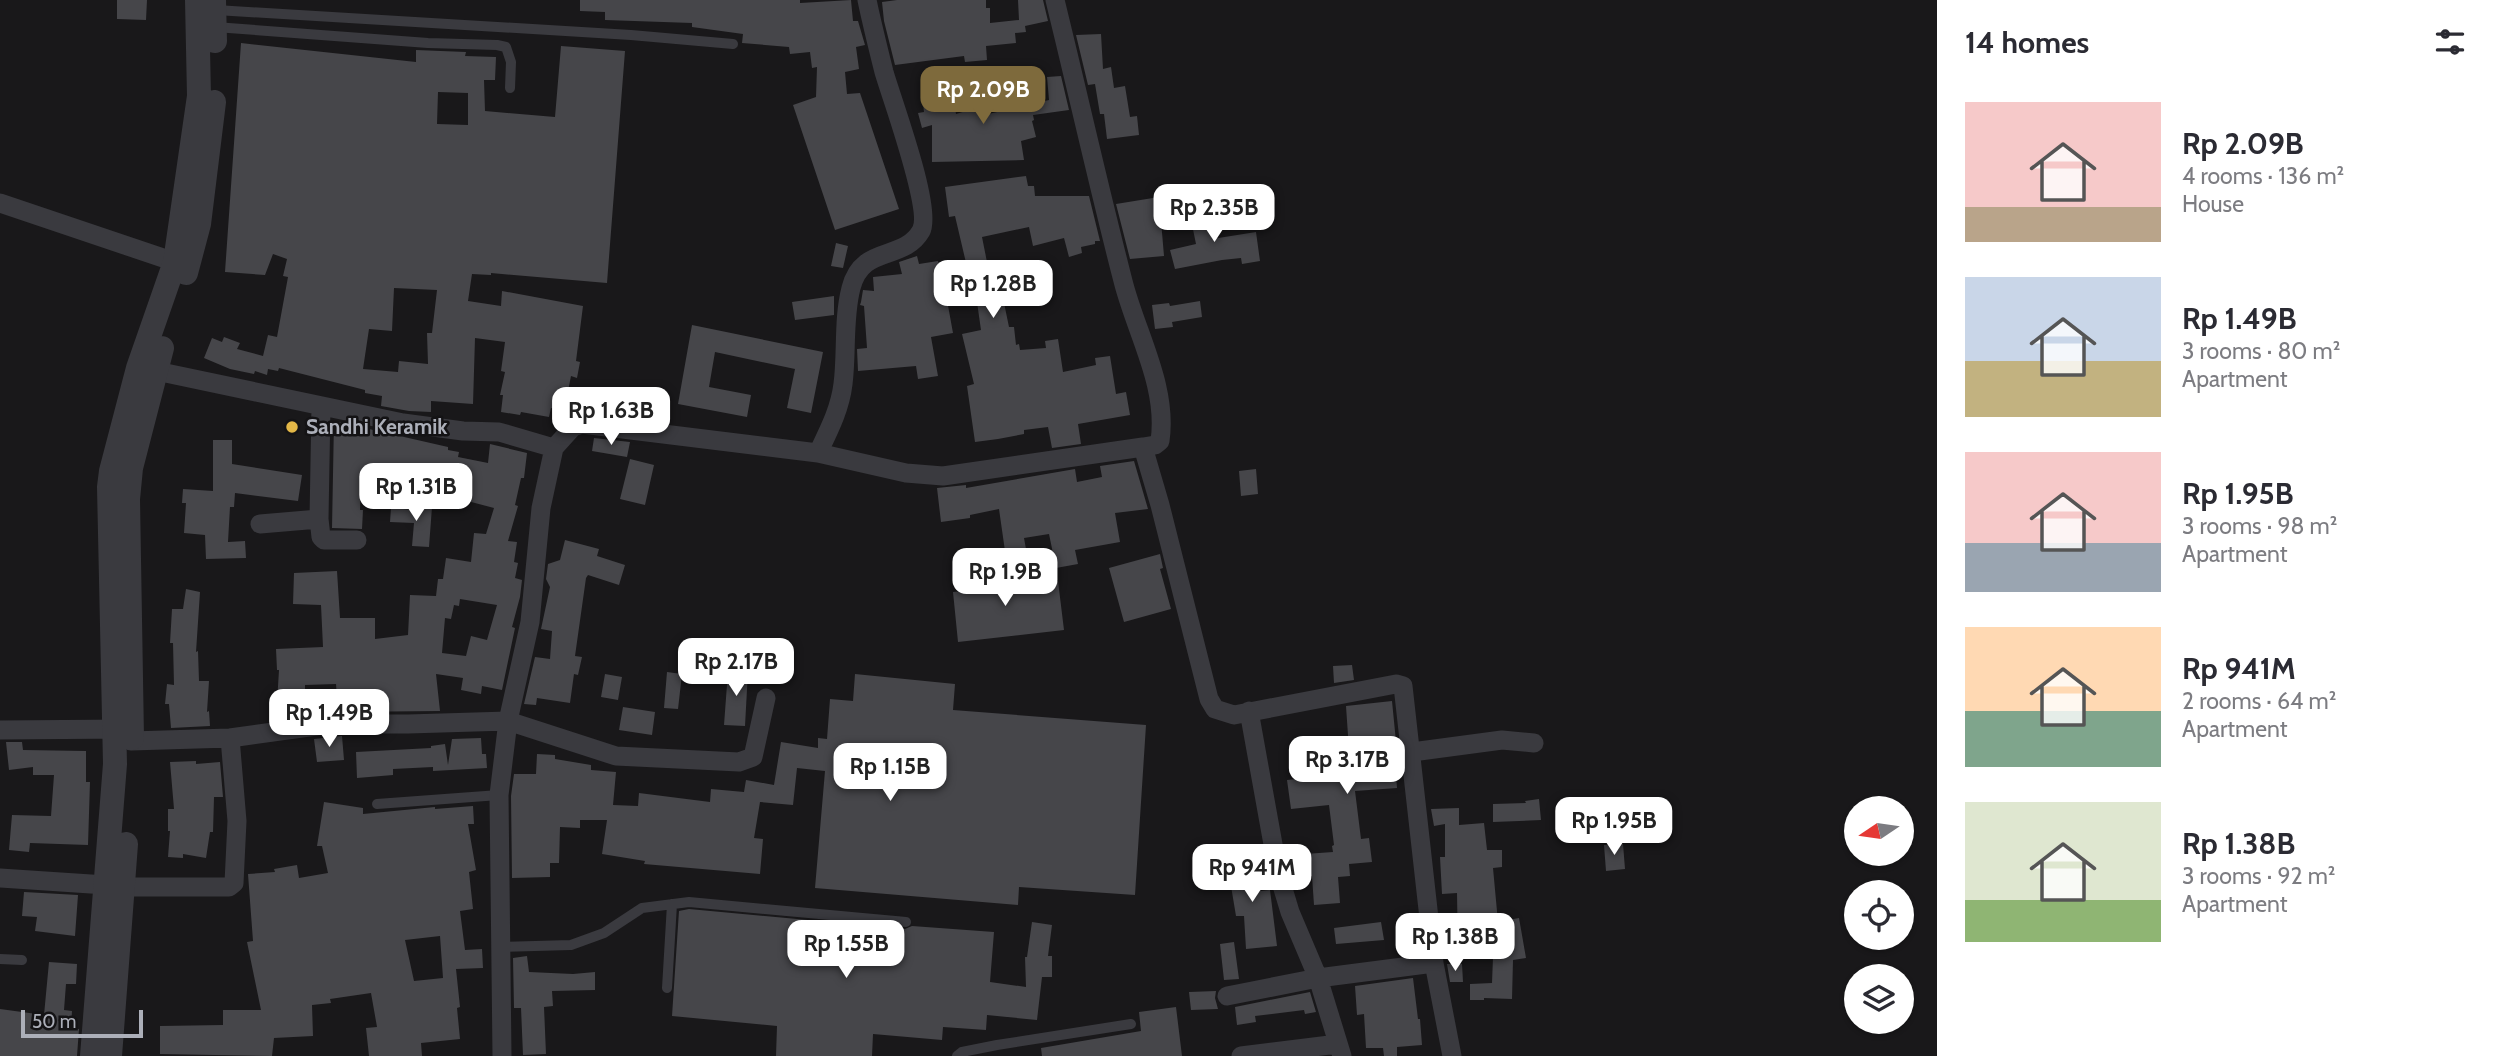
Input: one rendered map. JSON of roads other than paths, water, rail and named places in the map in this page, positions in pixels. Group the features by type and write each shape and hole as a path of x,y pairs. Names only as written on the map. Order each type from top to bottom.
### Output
{"street":[{"path":"818,453 836,417 843,386 850,292 855,272 863,264 914,240 923,225 924,214 909,153 884,72 867,0"},
{"path":"502,1056 499,795 508,721 530,622 541,508 554,448 573,427 582,424 818,453 906,473 943,476 1143,447 1155,445 1160,441 1162,425 1157,387 1124,284 1055,0"},
{"path":"92,1056 114,886 126,733 119,525 131,468 146,369 175,262 199,96 208,10"},
{"path":"146,369 189,265 199,224 216,92 208,10"},
{"path":"0,202 175,262"},
{"path":"146,369 403,423 463,431 499,432 554,448"},
{"path":"321,406 321,537 324,540 357,540"},
{"path":"1143,447 1209,699 1215,709 1234,715 1400,684 1405,689 1434,963 1452,1056"},
{"path":"260,524 320,519"},
{"path":"0,730 230,738 331,724 508,721 616,756 739,762 753,757 766,698"},
{"path":"1241,1056 1340,1050 1318,978 1290,912 1279,872 1249,711"},
{"path":"0,878 114,886 229,887 234,883 237,821 230,738"},
{"path":"1412,752 1502,740 1534,743"},
{"path":"110,1056 114,886"},
{"path":"1227,996 1318,978 1434,963"}],"lane":[{"path":"208,10 631,35 733,44"},
{"path":"208,10 428,43 497,44 506,47 511,62 510,88"},
{"path":"377,804 499,795"},
{"path":"501,947 571,944 604,933 642,908 689,902 906,922"},
{"path":"667,988 672,904"},
{"path":"0,959 22,960"},
{"path":"957,1056 962,1052 997,1045 1131,1024"}],"place":[{"name":"Sandhi Keramik","path":"292,427"}]}
